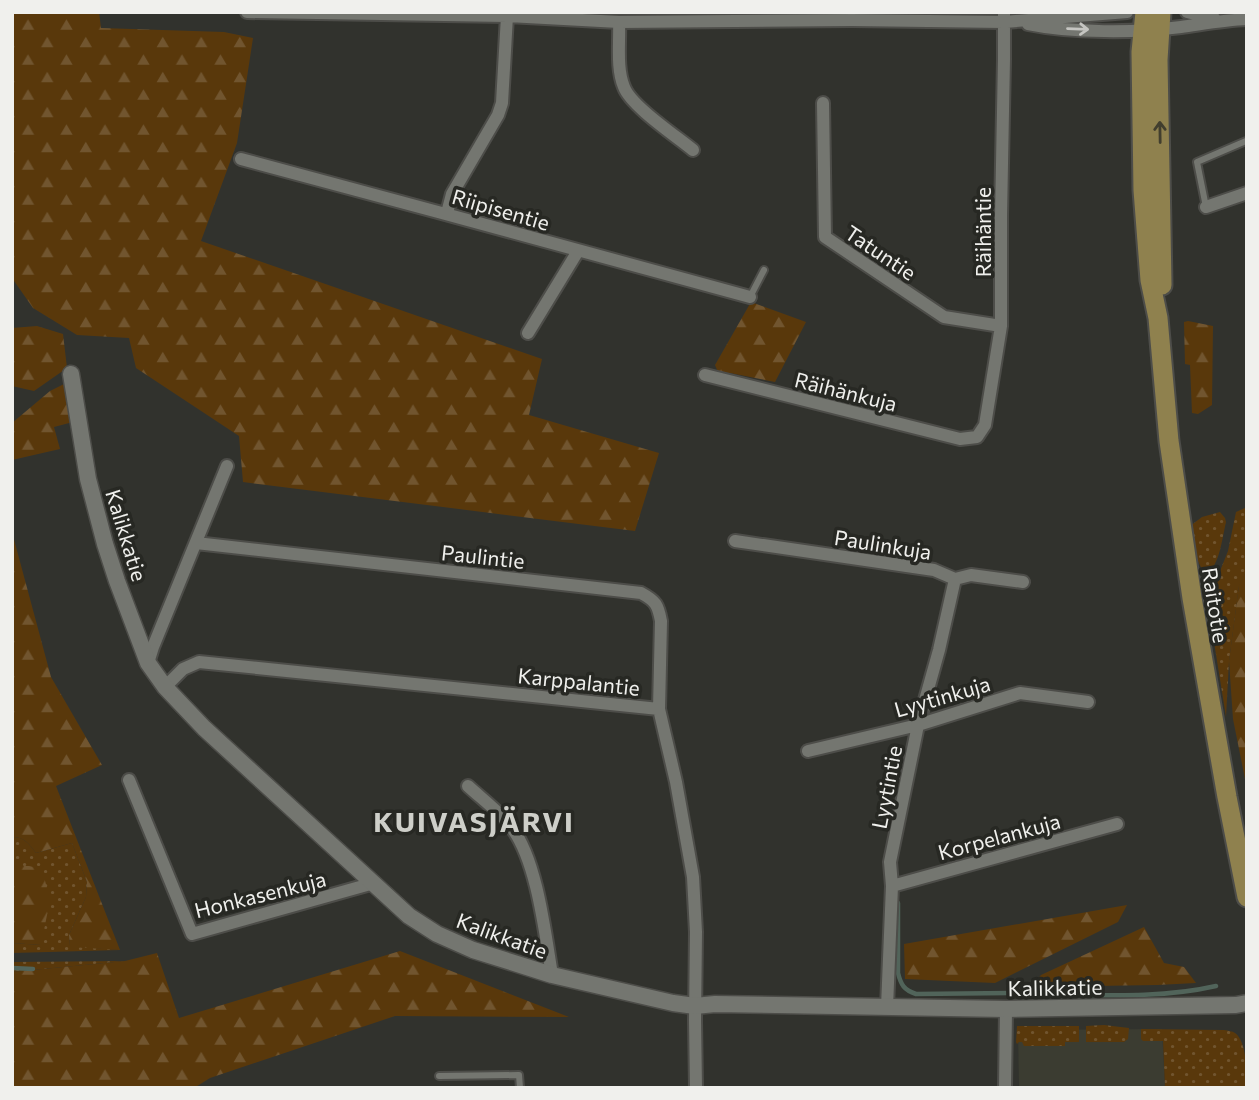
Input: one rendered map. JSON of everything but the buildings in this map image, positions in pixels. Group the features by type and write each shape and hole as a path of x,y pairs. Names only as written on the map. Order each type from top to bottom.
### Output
{"main road":[{"name":"Raitotie","path":"1152,21 1141,52 1143,190 1150,280 1158,318 1169,441 1192,598 1247,897"}],"street":[{"path":"247,12 527,15 619,22 706,17 1007,18 1127,12"},
{"path":"1187,12 1222,20"},
{"path":"447,213 452,194 498,116 502,103 506,16"},
{"path":"1007,18 1048,28 1120,31 1152,21 1181,27 1247,19"},
{"name":"Räihäntie","path":"977,437 985,425 1001,326 1004,59 1007,18"},
{"path":"619,22 620,69 624,88 632,100 693,149"},
{"name":"Tatuntie","path":"823,103 825,237 944,317 1001,326"},
{"name":"Riipisentie","path":"241,159 750,297"},
{"path":"1206,207 1247,193"},
{"path":"528,333 578,251"},
{"name":"Kalikkatie","path":"71,374 88,479 105,544 148,663 165,687 204,729 409,916 437,934 473,950 552,975 695,1006 715,1004 1006,1009 1223,1006 1247,1003"},
{"name":"Räihänkuja","path":"705,375 960,439 977,437"},
{"path":"148,663 227,466"},
{"name":"Paulinkuja","path":"735,541 934,570 955,579 971,575 1023,582"},
{"name":"Paulintie","path":"196,543 641,593 652,599 658,607 661,621 659,709"},
{"name":"Lyytintie","path":"887,1007 890,862 918,725 955,579"},
{"name":"Karppalantie","path":"165,687 183,669 199,662 659,709 676,782 693,877 696,932 696,1088"},
{"name":"Lyytinkuja","path":"808,751 918,725 1020,693 1088,702"},
{"name":"Honkasenkuja","path":"129,780 192,934 374,883"},
{"path":"468,786 511,827 525,850 542,918 552,975"},
{"name":"Korpelankuja","path":"891,886 1117,824"},
{"path":"1005,1088 1006,1009"}],"lane":[{"path":"1206,207 1197,162 1246,141"},
{"path":"750,297 764,270"},
{"path":"439,1076 520,1075 520,1088"}],"shaded area":[{"path":"1162,1029 1165,1088 1019,1088 1018,1030"}],"green space":[{"path":"12,12 99,12 101,28 224,32 253,38 237,143 201,241 542,359 529,415 659,453 635,531 243,482 239,436 136,368 129,338 77,335 33,308 12,278"},
{"path":"751,302 806,322 775,382 718,372 715,365"},
{"path":"1184,322 1213,326 1212,405 1198,414 1192,413 1190,365 1185,364"},
{"path":"37,326 63,334 67,368 34,391 12,386 12,328"},
{"path":"67,385 73,422 54,427 60,449 12,460 12,423 50,391"},
{"path":"1247,507 1247,570 1239,586 1229,661 1226,717 1210,617 1216,615 1212,585 1228,551 1236,512"},
{"path":"1220,512 1226,522 1218,557 1207,575 1197,559 1190,526 1202,517"},
{"path":"12,532 51,677 102,765 56,786 120,950 70,947 69,935 86,897 87,882 72,843 36,853 23,840 12,837"},
{"path":"1247,570 1247,789 1233,719 1229,661 1239,585"},
{"path":"12,837 29,844 36,853 72,843 87,882 86,897 69,935 70,946 120,950 12,953 12,943 41,945 29,866 12,866"},
{"path":"12,866 42,869 50,900 41,945 12,943"},
{"path":"1127,905 1118,922 995,983 905,979 904,944"},
{"path":"1144,927 1164,963 1184,967 1196,983 1031,987 1041,975"},
{"path":"400,951 569,1017 395,1016 210,1078 194,1088 12,1088 12,972 125,961 157,953 179,1018"},
{"path":"125,961 12,972 12,962"},
{"path":"1017,1026 1079,1026 1079,1042 1065,1042 1065,1046 1024,1046 1022,1042 1016,1042"},
{"path":"1086,1026 1129,1028 1128,1039 1124,1042 1086,1042"},
{"path":"1141,1029 1234,1032 1244,1050 1247,1088 1165,1088 1163,1041 1143,1041"}],"waterway":[{"path":"898,903 898,973 906,989 916,994 1010,993"},
{"path":"12,968 33,969"},
{"path":"1029,994 1146,995 1216,986"}],"district":[{"name":"KUIVASJÄRVI","path":"474,821"}]}
